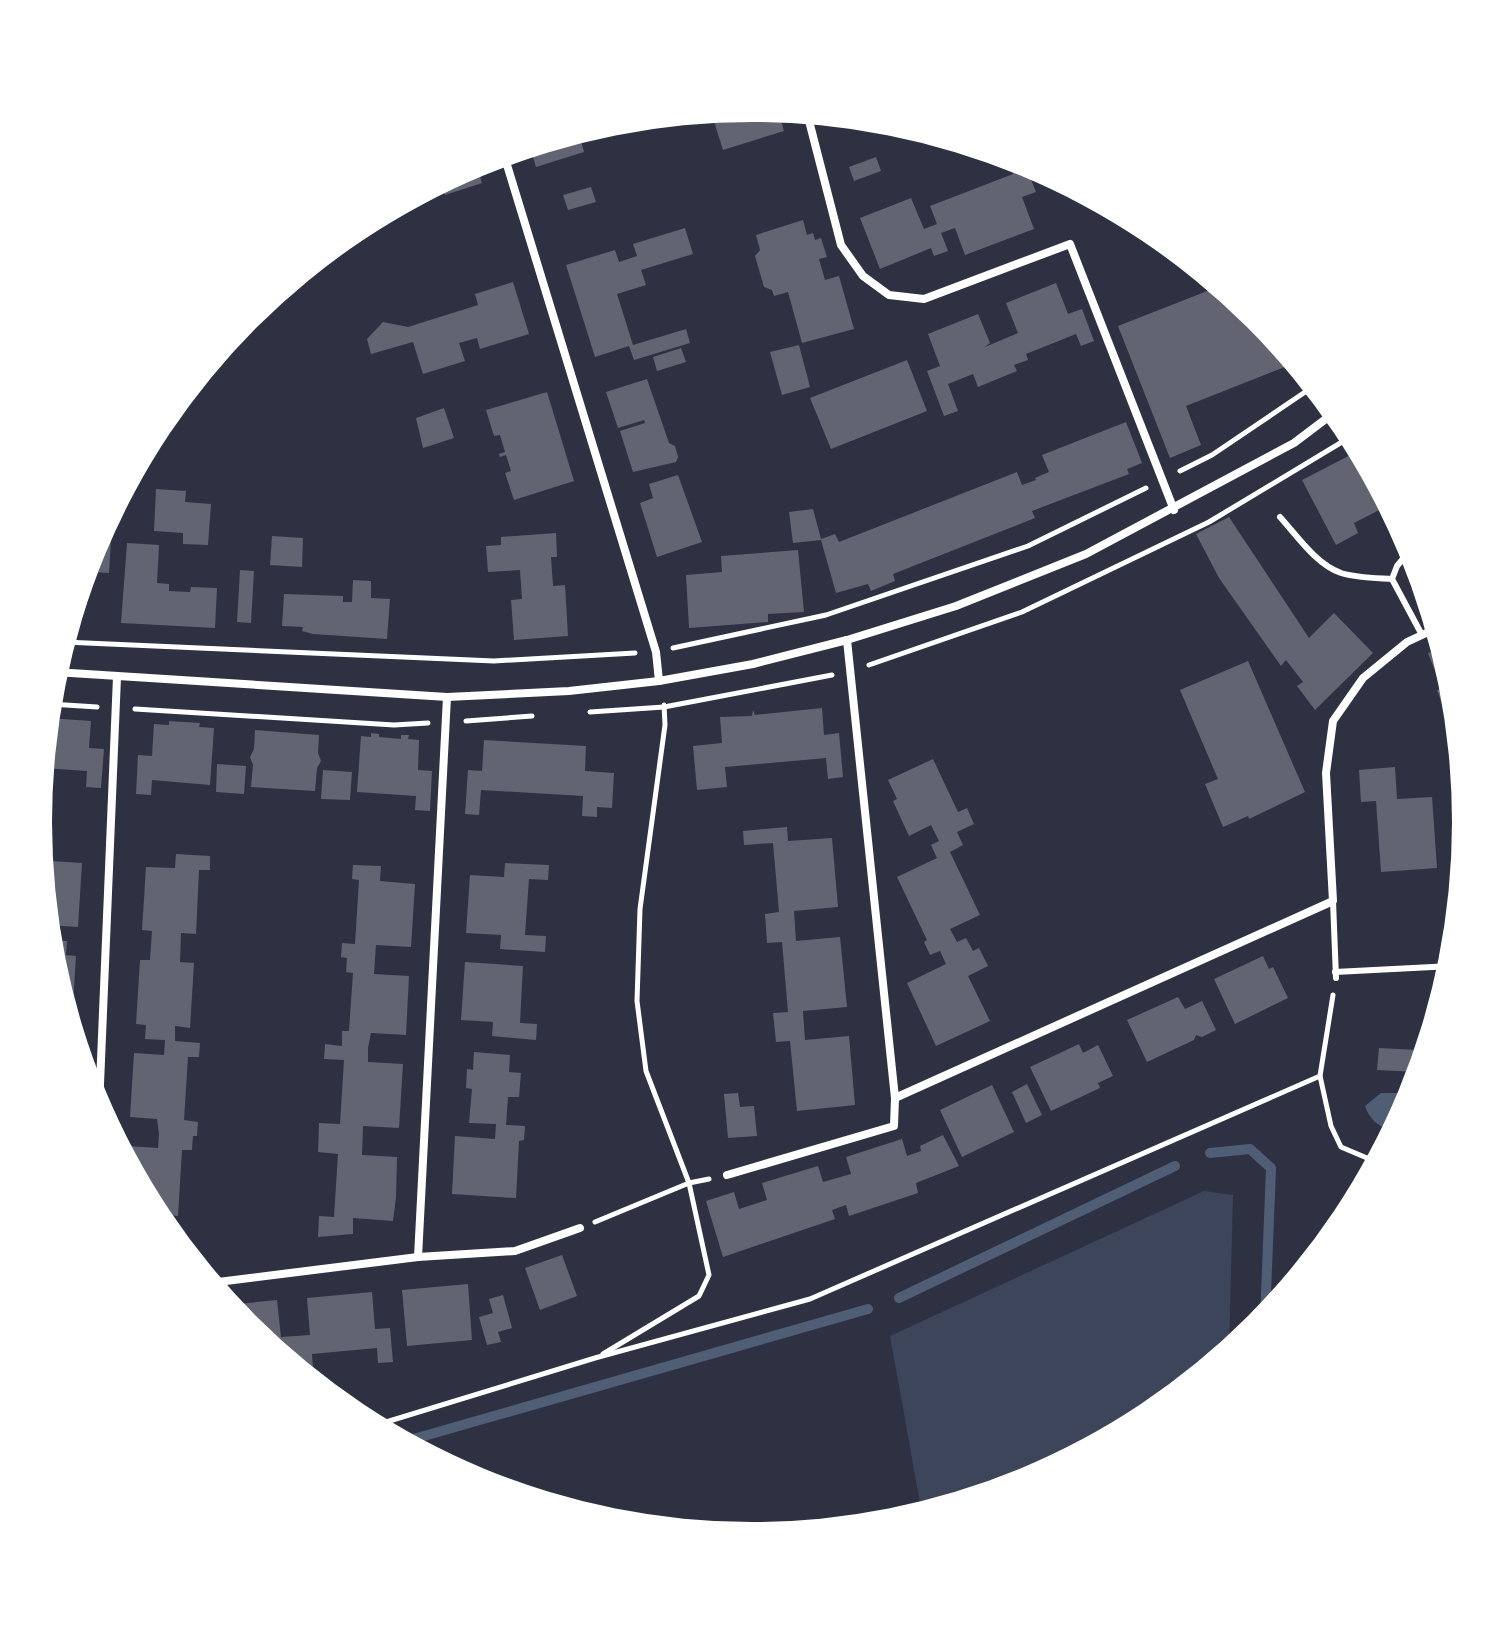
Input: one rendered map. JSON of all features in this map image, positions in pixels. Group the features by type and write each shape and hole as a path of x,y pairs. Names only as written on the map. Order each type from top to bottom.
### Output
{"street":[{"path":"810,124 841,245 863,276 889,295 924,299 1070,244 1174,510"},
{"path":"507,166 656,652 659,681"},
{"path":"68,673 447,697 569,691 659,681 753,664 847,640 956,606 1086,554 1174,510 1294,443 1325,419"},
{"path":"895,1098 1333,901 1326,773 1333,721 1363,678 1407,642 1427,633"},
{"path":"727,1175 894,1126 895,1098 847,640"},
{"path":"100,1078 117,677"},
{"path":"418,1257 447,697"},
{"path":"224,1281 418,1257 515,1251 580,1228"}],"lane":[{"path":"1280,517 1308,549 1332,569 1347,574 1392,579"},
{"path":"1402,560 1392,579 1422,635"},
{"path":"1333,901 1336,975 1438,967"}],"path":[{"path":"76,643 494,661 656,652 826,615 1028,546 1212,455 1305,392"},
{"path":"595,1358 699,1296 709,1275 689,1183 646,1071 637,1001 640,909 665,725 659,681"},
{"path":"1336,975 1320,1076 1331,1126 1341,1147 1367,1158"},
{"path":"389,1421 595,1358 810,1299 1320,1076"},
{"path":"580,1228 689,1183 727,1175"}],"shaded area":[{"path":"1381,1093 1399,1093 1383,1128 1370,1116 1365,1106"},
{"path":"1204,1191 1233,1195 1229,1335 1142,1405 1103,1429 1021,1470 920,1502 890,1336"}],"building":[{"path":"714,123 782,123 784,131 723,150"},
{"path":"582,143 584,152 536,167 533,157"},
{"path":"876,157 881,171 854,181 849,167"},
{"path":"1013,174 1031,180 1036,192 1022,197 1034,229 965,255 955,228 941,233 948,251 934,256 931,248 880,269 860,218 911,198 924,229 937,224 930,206"},
{"path":"480,177 482,183 444,193"},
{"path":"591,187 596,202 568,210 563,195"},
{"path":"803,220 807,235 813,233 815,240 821,238 827,257 819,259 825,280 839,276 854,329 802,343 788,292 774,296 772,290 764,287 755,256 760,250 756,235"},
{"path":"685,228 693,254 641,270 646,285 617,294 633,345 686,329 690,343 634,360 629,346 595,357 566,265 615,250 619,262 637,256 633,244"},
{"path":"513,282 529,334 480,349 477,338 459,343 465,361 423,374 413,342 371,354 367,339 383,322 408,327 478,305 475,294"},
{"path":"1056,283 1068,314 1082,309 1094,341 1081,346 1076,334 1026,354 1028,360 1014,365 1017,371 978,387 973,374 948,384 958,411 944,416 927,371 940,366 928,334 978,314 990,343 985,347 1018,333 1006,303"},
{"path":"1208,291 1248,327 1284,367 1186,406 1201,445 1170,458 1118,326"},
{"path":"799,345 810,387 782,395 770,352"},
{"path":"681,348 686,362 657,371 653,357"},
{"path":"907,360 927,411 831,449 810,398"},
{"path":"647,379 669,443 675,446 678,457 676,462 633,472 620,431 645,423 644,420 618,428 606,392"},
{"path":"547,392 574,481 514,500 505,473 511,471 506,455 500,457 499,454 505,452 500,435 494,436 486,410"},
{"path":"444,408 454,438 423,448 416,418"},
{"path":"1126,422 1142,463 1127,469 1129,474 1032,511 1035,518 893,574 895,581 871,591 868,584 836,593 821,540 793,543 789,512 813,509 821,539 835,534 839,542 1017,472 1022,485 1036,480 1049,472 1042,455"},
{"path":"1349,456 1379,510 1354,523 1358,533 1336,545 1302,480"},
{"path":"678,475 702,542 657,557 640,503 653,498 649,484"},
{"path":"156,489 186,491 185,502 211,504 208,545 183,544 183,533 154,531"},
{"path":"1229,517 1309,638 1334,613 1373,653 1315,710 1297,686 1303,682 1286,660 1281,666 1219,578 1196,534"},
{"path":"556,533 557,557 551,557 553,586 565,585 568,636 514,640 511,600 522,599 520,570 488,572 486,546 501,545 501,537"},
{"path":"272,536 303,538 302,567 270,565"},
{"path":"111,541 109,573 98,572"},
{"path":"127,543 159,545 157,583 169,584 169,591 190,592 191,587 217,588 215,628 121,623"},
{"path":"798,550 804,612 768,614 768,622 689,628 686,575 722,572 721,556"},
{"path":"240,570 254,571 251,623 237,622"},
{"path":"353,580 371,581 371,598 390,599 387,639 313,634 302,631 303,627 282,626 284,594 343,596 343,602 352,602"},
{"path":"1432,652 1439,680 1428,653"},
{"path":"1248,661 1305,792 1249,819 1248,816 1223,827 1205,784 1218,779 1180,690"},
{"path":"822,708 824,735 839,733 843,777 828,779 826,758 725,767 727,787 697,790 693,746 722,743 720,717 752,716 753,710 755,715"},
{"path":"60,719 91,721 89,748 104,749 101,788 86,787 87,771 54,769"},
{"path":"169,721 200,723 199,727 214,728 210,785 152,780 151,795 136,794 138,755 152,756 154,724 169,725"},
{"path":"255,730 319,735 321,761 317,768 315,791 251,787 253,765 250,757 254,749"},
{"path":"371,733 401,739 401,735 409,735 408,739 419,740 418,770 432,771 430,811 415,810 416,796 357,792 361,736 371,737"},
{"path":"484,740 586,746 585,771 614,773 612,808 597,807 597,817 582,816 583,796 481,790 479,815 465,814 468,770 482,771"},
{"path":"933,759 958,812 967,808 974,824 957,832 963,845 950,852 980,915 950,929 957,942 966,938 973,951 979,948 988,966 968,976 990,1021 936,1046 907,983 946,964 940,951 930,955 924,942 927,940 897,877 937,858 931,845 939,841 931,825 909,836 893,801 897,799 888,780"},
{"path":"217,764 246,766 244,794 216,792"},
{"path":"1395,767 1397,799 1432,797 1437,868 1381,872 1376,801 1361,802 1359,770"},
{"path":"323,770 352,772 350,800 321,799"},
{"path":"787,827 788,841 832,838 838,907 794,911 796,941 840,937 847,1007 803,1011 805,1040 849,1036 855,1105 797,1111 790,1041 776,1042 773,1013 788,1012 782,942 767,943 765,914 779,912 773,843 744,845 743,831"},
{"path":"176,854 210,856 210,870 199,870 196,934 181,933 180,962 194,963 190,1028 175,1026 175,1041 200,1043 199,1057 188,1057 184,1120 198,1122 192,1150 182,1150 178,1216 170,1212 132,1146 158,1148 157,1119 130,1117 134,1053 164,1055 165,1040 145,1039 146,1025 136,1024 140,960 150,960 152,931 142,930 146,867 175,868"},
{"path":"53,861 82,863 78,927 60,926"},
{"path":"505,863 549,865 548,880 529,879 525,935 546,936 545,952 500,949 501,935 466,933 470,875 504,877"},
{"path":"353,865 381,866 380,881 415,884 411,947 376,945 374,974 409,976 406,1035 371,1033 368,1048 368,1062 403,1064 399,1128 363,1126 362,1155 397,1157 396,1197 393,1221 353,1218 353,1234 318,1237 319,1216 334,1217 338,1154 318,1152 319,1123 340,1124 344,1060 324,1059 325,1044 342,1046 342,1031 349,1031 353,973 346,972 347,958 341,957 342,943 355,944 359,880 352,879"},
{"path":"62,941 67,941 66,955 76,956 74,994"},
{"path":"1263,956 1269,969 1273,967 1288,998 1235,1024 1214,979"},
{"path":"465,962 523,966 520,1023 537,1024 536,1040 492,1036 493,1022 461,1020"},
{"path":"1178,997 1185,1009 1202,1001 1216,1030 1202,1037 1196,1035 1194,1040 1147,1062 1127,1020"},
{"path":"1079,1044 1083,1053 1098,1045 1113,1076 1098,1083 1100,1088 1051,1111 1030,1067"},
{"path":"1379,1048 1415,1050 1407,1072 1377,1070"},
{"path":"474,1052 510,1055 509,1072 521,1073 519,1097 508,1097 506,1125 525,1126 524,1140 519,1141 516,1198 452,1194 455,1136 495,1139 496,1124 469,1123 472,1089 466,1088 467,1069 473,1070"},
{"path":"1027,1084 1042,1115 1026,1123 1012,1092"},
{"path":"992,1085 1014,1132 962,1157 940,1110"},
{"path":"738,1093 740,1107 754,1106 757,1136 728,1138 724,1094"},
{"path":"943,1135 959,1166 916,1183 918,1193 849,1216 846,1205 832,1210 835,1219 723,1257 706,1201 734,1192 739,1209 767,1200 762,1183 818,1166 823,1182 851,1174 846,1157 902,1139 907,1156 921,1151 920,1146"},
{"path":"562,1255 577,1296 540,1310 525,1268"},
{"path":"468,1284 472,1340 407,1346 402,1290"},
{"path":"372,1292 375,1329 390,1328 393,1362 378,1363 377,1348 312,1354 313,1367 244,1303 277,1300 281,1337 310,1335 307,1298"},
{"path":"503,1295 512,1328 498,1332 501,1342 487,1345 479,1317 493,1313 489,1299"}],"waterway":[{"path":"1210,1153 1250,1149 1271,1168 1266,1298"},
{"path":"899,1298 1175,1166"},
{"path":"418,1438 868,1309"}]}
